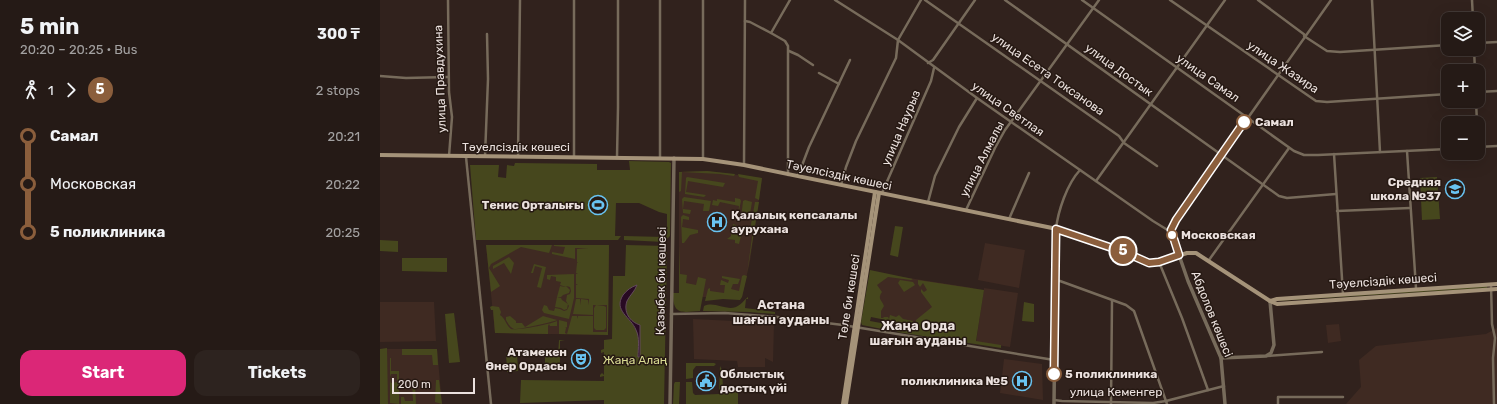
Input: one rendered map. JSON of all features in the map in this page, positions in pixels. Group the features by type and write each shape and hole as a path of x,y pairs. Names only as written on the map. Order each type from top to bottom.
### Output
{"main road":[{"name":"Тәуелсіздік көшесі","path":"380,156 674,158 703,159 744,165 1056,229 1153,263 1187,253 1196,253 1277,304 1491,287 1497,284"},
{"name":"Төле би көшесі","path":"846,404 878,193"},
{"name":"Тәуелсіздік көшесі","path":"1270,301 1277,298 1416,288 1491,287 1497,289"},
{"name":"Төле би көшесі","path":"843,404 857,327"}],"street":[{"name":"улица Правдухина","path":"448,0 448,77 452,117 449,157"},
{"path":"518,157 520,0"},
{"path":"574,0 574,157"},
{"path":"617,157 618,0"},
{"path":"660,0 660,158"},
{"path":"703,0 703,159"},
{"path":"744,165 745,0"},
{"path":"771,33 790,0"},
{"path":"841,185 856,141 896,58 898,40 922,0"},
{"name":"улица Есета Токсанова","path":"925,0 1119,136 1124,142 1157,166"},
{"path":"928,63 933,60 975,0"},
{"name":"улица Достык","path":"1005,0 1279,196 1287,198 1336,194"},
{"name":"улица Самал","path":"1082,0 1289,148 1304,155 1441,149"},
{"name":"улица Алмалы","path":"966,211 995,148 1011,121 1042,81 1099,0"},
{"name":"улица Жазира","path":"1170,0 1316,101 1378,99 1441,94"},
{"path":"1096,181 1225,0"},
{"path":"1258,0 1327,51 1340,52 1441,45"},
{"path":"1179,255 1171,230 1176,220 1247,117 1331,0"},
{"path":"1372,0 1380,152"},
{"path":"1472,0 1473,12"},
{"name":"улица Светлая","path":"837,1 898,40 934,68 1080,170 1166,229 1171,230"},
{"path":"745,21 750,22 785,41 788,46 788,175"},
{"path":"485,157 488,79 487,34"},
{"path":"1485,43 1497,42"},
{"path":"789,51 813,65"},
{"path":"798,177 809,147 850,60"},
{"name":"улица Наурыз","path":"878,193 931,81 934,68"},
{"path":"819,73 839,84"},
{"path":"380,76 406,78 448,77"},
{"path":"1485,92 1497,91"},
{"path":"927,203 934,176 959,127 977,98"},
{"path":"1485,147 1497,146"},
{"path":"1209,260 1289,148"},
{"path":"1407,151 1416,288"},
{"path":"1334,154 1343,294"},
{"path":"466,157 491,404"},
{"name":"Қазыбек би көшесі","path":"670,404 674,158"},
{"path":"1054,402 1057,218 1064,199 1080,170"},
{"path":"1009,219 1029,173"},
{"path":"1338,211 1410,208"},
{"name":"Абдолов көшесі","path":"1179,255 1188,281 1221,358 1224,404"},
{"path":"1159,262 1182,318 1208,390"},
{"path":"1056,281 1060,281 1126,305 1134,311 1167,403"},
{"path":"1491,287 1492,324 1495,338 1493,358 1494,404"},
{"path":"1111,403 1112,301"},
{"path":"1266,356 1270,353 1274,345 1270,301"},
{"path":"671,314 751,314 857,327 1054,360"},
{"path":"1221,358 1322,352"},
{"name":"улица Кеменгер","path":"1054,402 1167,403 1224,386"},
{"path":"1278,404 1278,397 1343,398"}],"shaded area":[{"name":"Қалалық көпсалалы аурухана","path":"707,171 762,178 750,261 742,297 679,297 679,172"},
{"path":"985,243 1025,250 1019,288 978,280"},
{"path":"486,245 609,245 608,335 495,333"},
{"path":"877,273 973,288 965,335 871,316"},
{"path":"637,285 627,301 626,309 630,319 636,324 640,325 640,357 638,357 638,340 634,325 621,310 620,305 623,295 629,289"},
{"path":"984,288 1018,293 1010,347 976,342"},
{"path":"380,302 434,302 436,341 380,342"},
{"path":"693,319 774,323 773,362 765,358 765,367 738,367 737,361 694,359"},
{"path":"1339,324 1341,341 1328,343 1326,325"},
{"path":"1497,328 1497,404 1346,404 1361,387 1359,360 1376,346 1486,334"},
{"path":"380,349 437,349 442,404 380,404"},
{"name":"поликлиника №5","path":"1004,359 1042,364 1043,400 1000,393"}],"green space":[{"path":"629,161 671,163 670,236 664,242 624,240 624,236 664,237 667,234 667,214 639,203 616,203 615,236 621,236 618,240 476,240 470,165 499,165 498,177 506,178 507,165 514,166 515,163 597,164 597,170 630,170"},
{"path":"707,171 735,174 734,176 682,172 681,191 679,192 679,172"},
{"path":"738,174 762,178 759,200 755,198 758,181 739,177"},
{"path":"687,177 725,183 723,187 688,181 686,192 706,195 704,197 685,194"},
{"path":"1437,177 1440,219 1422,220 1420,178"},
{"path":"684,197 711,201 709,211 703,211 704,204 684,201 683,209 691,210 690,214 683,213 682,199"},
{"path":"735,198 740,199 741,201 738,215 739,206 720,202 718,206 712,205 713,200 717,201 717,199 735,202"},
{"path":"745,200 752,202 749,220 742,219 741,221 743,201"},
{"path":"755,202 759,202 747,274 753,230 750,230"},
{"path":"683,215 689,217 689,220 683,219 682,227 698,230 698,233 690,235 684,243 682,243 681,217"},
{"path":"733,224 736,225 736,234 741,236 739,244 735,243 735,240 727,239 731,236"},
{"path":"895,226 903,227 898,257 890,255"},
{"path":"380,240 398,241 398,252 380,251"},
{"path":"486,245 552,245 549,253 521,247 491,264 489,268 500,286 491,292"},
{"path":"554,245 609,245 608,335 559,334 559,320 567,322 565,333 567,334 572,316 577,316 578,319 578,316 593,316 593,332 607,332 607,305 593,305 593,315 573,314 576,299 580,299 580,305 581,299 588,300 589,305 589,299 576,298 576,285 578,284 576,284 576,274 578,274 576,273 578,262 577,249 588,248 575,248 575,259 552,254 552,252 563,254 565,247"},
{"name":"Жаңа Алаң","path":"626,245 667,246 664,404 604,404 604,400 520,403 521,380 604,381 604,376 600,377 602,373 604,375 604,352 601,353 601,350 604,349 604,340 612,339 613,276 625,276"},
{"path":"679,245 680,274 687,275 686,283 696,285 698,277 706,279 700,311 680,311 675,306 673,300 673,293 679,293"},
{"path":"509,257 514,263 511,274 504,263 493,269 493,266"},
{"path":"402,258 447,258 447,272 402,271"},
{"path":"534,264 546,267 541,288 537,287 542,268 535,266 533,273 531,273"},
{"path":"870,270 913,279 888,277 877,285 882,292 880,298 884,306 881,311 881,318 888,317 889,319 890,315 896,317 899,315 903,319 913,321 913,324 915,324 916,320 932,307 921,292 921,289 924,292 927,290 923,283 920,287 918,280 984,290 976,341 1001,345 1001,348 897,332 895,328 896,322 871,317 870,321 892,325 892,331 862,325 861,322"},
{"path":"574,274 574,298 569,319 544,313 542,310 544,305 547,306 549,310 554,311 555,308 564,311 567,310 569,306 566,301 567,295 570,294 571,291 570,287 566,286 570,290 569,293 561,297 557,297 560,286 566,287 560,285 561,282 556,281 556,277 551,276 550,280 547,279 547,275"},
{"path":"722,276 740,279 738,284 733,284 731,289 739,291 742,276 747,276 740,300 723,299 705,301 708,289 710,288 710,291 724,293 725,285 720,285 721,280 728,283 729,280 722,278"},
{"path":"900,280 913,282 915,285 904,292 898,283"},
{"path":"1487,286 1487,288 1278,301 1278,300"},
{"path":"557,297 561,298 568,304 567,309 564,310 555,307"},
{"path":"748,297 748,299 746,299 745,308 775,312 775,314 703,311 704,306 708,305 728,308 736,307"},
{"path":"1024,302 1034,304 1034,322 1022,321"},
{"path":"596,305 606,307 606,328 604,330 596,330 594,328 594,308"},
{"path":"490,307 499,307 501,312 500,315 511,329 534,327 557,321 557,326 550,326 549,324 548,334 495,333 493,310 491,310"},
{"path":"454,313 460,362 449,363 445,314"},
{"path":"510,316 516,321 516,323 522,323 525,327 543,316 557,320 535,326 514,329 510,327 506,320 506,317"},
{"path":"559,340 565,341 560,341 560,365 557,370 549,370 549,367 525,367 525,370 523,370 523,365 545,365 545,356 558,356"},
{"path":"387,348 388,404 380,404 380,349"},
{"path":"402,349 437,349 438,365 433,365 432,355 402,355"},
{"path":"517,352 518,371 507,372 506,353"},
{"path":"390,358 391,371 399,371 399,404 390,403 390,378 391,383 397,382 397,374 391,374 390,377"},
{"path":"686,363 716,364 714,366 696,366 693,370 693,378 686,379"},
{"path":"720,366 722,370 723,388 738,388 738,404 686,404 686,382 692,382 693,393 695,395 719,394"},
{"path":"436,380 439,380 442,404 435,402"},
{"path":"412,382 415,383 416,404 401,404 401,397 404,397 405,401 413,401"},
{"path":"675,382 680,382 679,404 673,404"}],"bus line":[{"name":"5","path":"1054,374 1056,229 1124,252 1149,263 1159,262 1179,255 1171,230 1176,220 1244,122"}],"place":[{"name":"Самал","path":"1244,122"},
{"name":"Средняя школа №37","path":"1455,189"},
{"name":"Тенис Орталығы","path":"598,205"},
{"name":"Қалалық көпсалалы аурухана","path":"717,222"},
{"name":"Московская","path":"1172,235"},
{"name":"Атамекен Өнер Ордасы","path":"581,359"},
{"name":"5 поликлиника","path":"1054,374"},
{"name":"Облыстық достық үйі","path":"706,381"},
{"name":"поликлиника №5","path":"1022,381"}],"district":[{"name":"Астана шағын ауданы","path":"781,312"},
{"name":"Жаңа Орда шағын ауданы","path":"918,332"}]}
